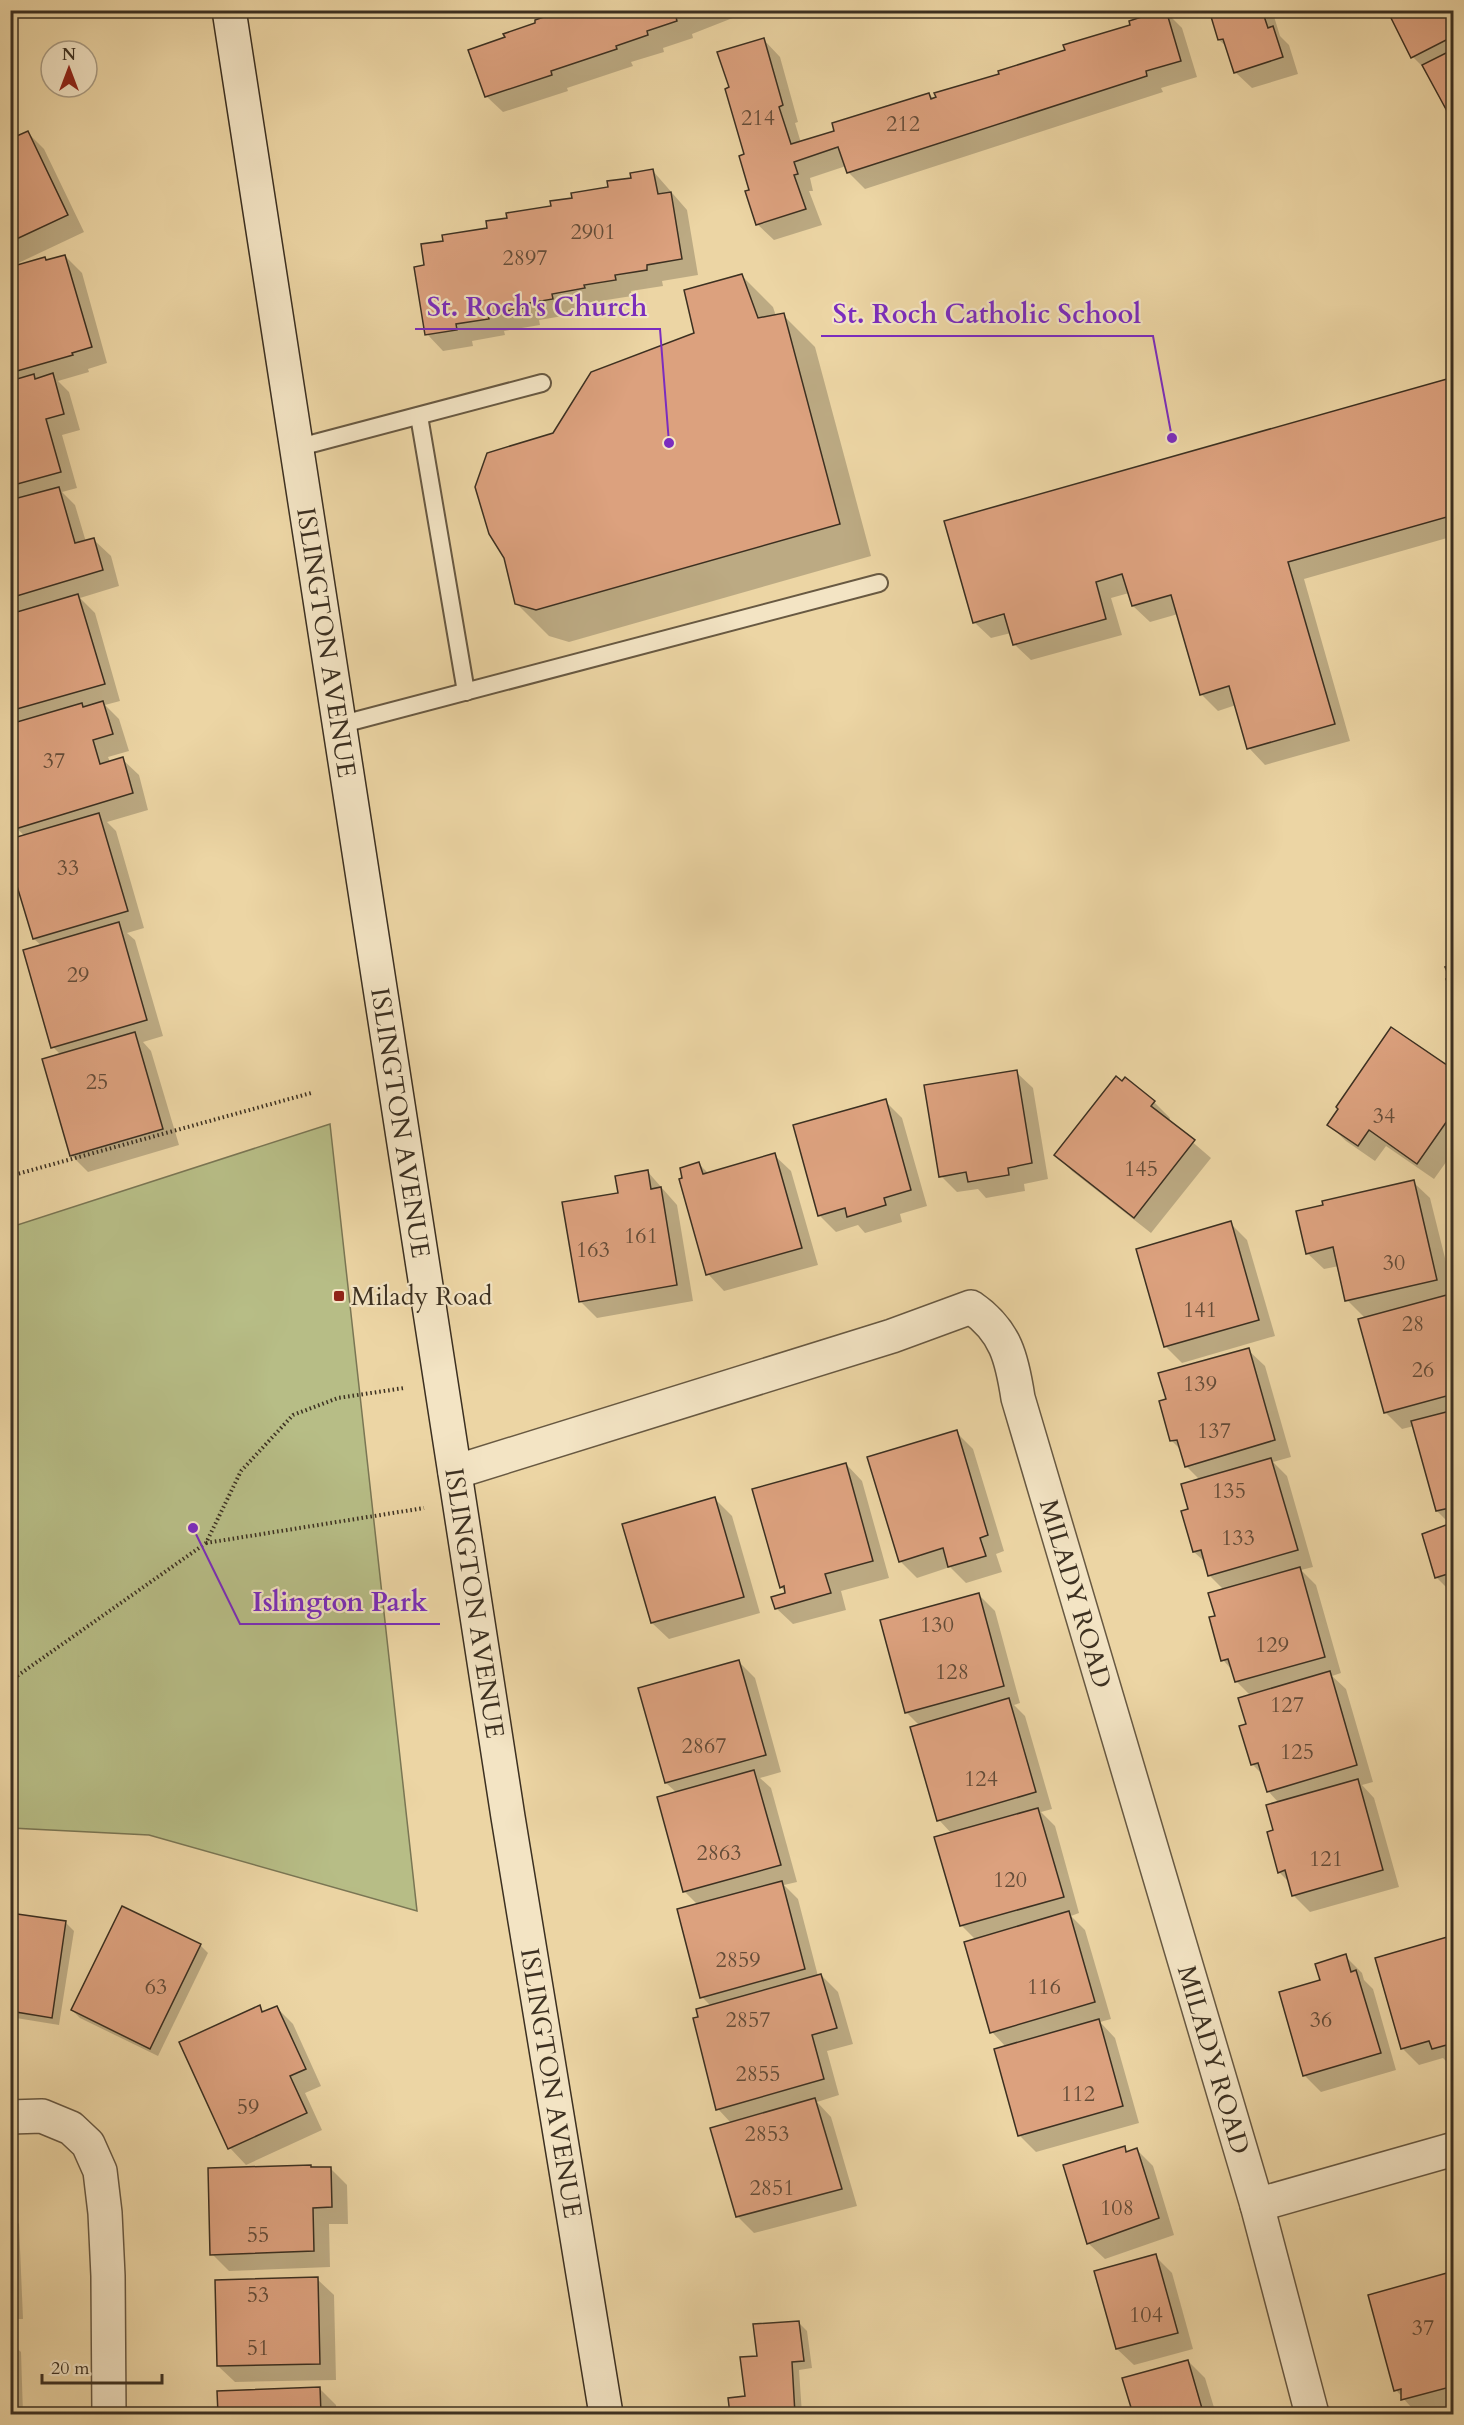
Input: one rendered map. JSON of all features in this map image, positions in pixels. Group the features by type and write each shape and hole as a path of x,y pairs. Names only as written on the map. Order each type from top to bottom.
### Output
{"main road":[{"name":"ISLINGTON AVENUE","path":"229,10 508,1817 606,2415"},
{"name":"MILADY ROAD","path":"457,1487 971,1307 989,1319 1013,1362 1018,1398 1257,2205 1312,2415"},
{"path":"10,2117 42,2116 71,2128 88,2145 100,2171 108,2276 109,2415"},
{"path":"1257,2205 1454,2149"}],"lane":[{"path":"296,448 542,383"},
{"path":"419,416 466,692"},
{"path":"339,725 879,583"}],"path":[{"path":"10,1176 311,1094"},
{"path":"206,1543 241,1471 292,1415 338,1398 440,1383"},
{"path":"10,1681 206,1543 457,1487"}],"green space":[{"path":"330,1124 417,1911 149,1835 11,1828 11,1227"}],"building":[{"path":"564,10 695,10 676,17 677,21 647,31 648,35 616,46 617,49 551,71 552,75 485,97 468,50 505,37 503,34"},
{"path":"1166,10 1181,61 1146,71 1147,76 847,173 838,147 794,162 798,174 794,175 806,209 756,225 745,191 749,190 739,156 744,154 725,89 729,87 717,52 764,38 783,105 779,107 791,144 834,131 832,123 929,93 931,99 936,97 934,93 999,74 998,71 1065,50 1063,45 1130,25 1129,21"},
{"path":"1209,10 1262,10 1268,28 1273,26 1283,57 1234,73 1223,39 1218,40"},
{"path":"1387,10 1454,10 1454,36 1411,58"},
{"path":"1454,49 1454,124 1422,65"},
{"path":"28,131 68,215 10,242 10,139"},
{"path":"653,169 658,194 671,192 682,259 647,265 647,270 615,275 616,280 584,285 585,288 552,294 553,299 523,304 524,308 488,314 489,319 456,324 457,330 425,335 414,267 424,265 421,244 443,241 442,235 487,228 486,221 507,218 506,213 551,206 550,201 572,198 571,193 608,187 607,181 631,178 630,173"},
{"path":"65,255 92,347 72,353 73,355 10,373 10,267 45,257 46,260"},
{"path":"742,274 758,318 784,313 840,524 536,610 515,604 504,558 489,534 475,487 487,453 553,433 591,372 694,333 684,290"},
{"path":"53,373 64,414 46,419 61,472 10,486 10,381 34,374 35,379"},
{"path":"1454,377 1454,515 1288,562 1335,724 1247,749 1229,686 1200,695 1171,595 1132,606 1122,574 1096,582 1106,619 1013,645 1004,614 973,623 944,521"},
{"path":"59,487 75,543 94,538 103,570 10,598 10,500"},
{"path":"78,594 105,684 10,711 10,614"},
{"path":"103,701 113,734 93,740 100,764 123,757 133,793 15,829 10,814 10,724 82,703 83,707"},
{"path":"99,813 128,911 33,939 10,863 10,839"},
{"path":"119,922 147,1020 51,1048 23,950"},
{"path":"1454,964 1454,998 1446,979 1450,978 1445,967"},
{"path":"1391,1027 1454,1070 1454,1111 1417,1164 1369,1130 1358,1146 1327,1125 1338,1109 1336,1107"},
{"path":"135,1032 163,1129 70,1156 42,1059"},
{"path":"1017,1070 1032,1163 1008,1168 1009,1175 968,1182 966,1172 939,1177 924,1085"},
{"path":"1116,1076 1122,1081 1125,1077 1155,1101 1151,1106 1195,1140 1134,1218 1054,1155"},
{"path":"886,1099 911,1190 884,1198 886,1205 847,1217 845,1208 818,1216 793,1125"},
{"path":"775,1153 802,1248 706,1275 679,1179 682,1178 680,1168 699,1162 703,1174"},
{"path":"648,1170 651,1189 661,1187 677,1285 579,1302 562,1202 618,1193 615,1176"},
{"path":"1414,1180 1437,1280 1345,1301 1333,1247 1306,1254 1296,1211 1323,1205 1322,1201"},
{"path":"1231,1221 1259,1320 1164,1347 1136,1249"},
{"path":"1454,1293 1454,1394 1384,1413 1358,1319"},
{"path":"1249,1348 1275,1440 1185,1467 1177,1440 1170,1441 1159,1401 1166,1399 1158,1373"},
{"path":"1454,1410 1454,1507 1436,1511 1411,1421"},
{"path":"957,1430 988,1535 980,1538 986,1556 948,1567 943,1548 899,1562 867,1457"},
{"path":"1271,1458 1298,1550 1208,1576 1201,1550 1193,1552 1181,1511 1188,1509 1181,1484"},
{"path":"846,1463 873,1561 825,1574 831,1593 775,1609 771,1597 785,1593 784,1586 780,1588 752,1489"},
{"path":"715,1497 744,1597 651,1623 622,1524"},
{"path":"1454,1522 1454,1572 1435,1578 1422,1534"},
{"path":"1300,1567 1325,1657 1235,1682 1228,1659 1221,1661 1209,1617 1215,1616 1208,1593"},
{"path":"979,1593 1004,1686 905,1713 880,1620"},
{"path":"739,1660 766,1755 665,1783 638,1688"},
{"path":"1330,1671 1357,1765 1267,1792 1258,1763 1251,1765 1239,1726 1246,1724 1238,1698"},
{"path":"1009,1698 1036,1792 937,1821 910,1727"},
{"path":"754,1770 781,1865 683,1892 657,1797"},
{"path":"1358,1779 1383,1870 1292,1896 1285,1870 1278,1873 1267,1832 1273,1830 1266,1805"},
{"path":"1038,1808 1064,1897 960,1926 934,1837"},
{"path":"782,1881 805,1969 700,1998 677,1909"},
{"path":"122,1906 201,1944 150,2049 71,2010"},
{"path":"1069,1911 1095,2002 990,2033 964,1942"},
{"path":"10,1913 66,1921 52,2018 10,2011"},
{"path":"1454,1935 1454,2043 1432,2049 1429,2041 1401,2049 1375,1958"},
{"path":"1346,1954 1351,1972 1356,1970 1381,2053 1303,2076 1279,1992 1320,1980 1315,1964"},
{"path":"821,1974 837,2028 812,2035 824,2079 716,2110 693,2018 698,2017 696,2009"},
{"path":"260,2005 262,2012 277,2006 306,2069 290,2076 307,2113 228,2149 179,2042"},
{"path":"1099,2019 1123,2106 1018,2136 994,2049"},
{"path":"815,2098 842,2189 736,2217 710,2128"},
{"path":"1125,2146 1126,2152 1137,2148 1159,2218 1087,2244 1063,2165"},
{"path":"311,2165 311,2167 331,2167 332,2207 313,2208 314,2251 210,2255 208,2168"},
{"path":"1156,2254 1178,2333 1116,2349 1094,2271"},
{"path":"1454,2271 1454,2386 1401,2400 1401,2389 1394,2391 1368,2295"},
{"path":"318,2277 320,2364 217,2366 215,2280"},
{"path":"799,2321 804,2361 792,2362 795,2414 730,2414 728,2398 745,2396 740,2357 757,2356 753,2324"},
{"path":"1188,2360 1203,2412 1213,2410 1215,2414 1133,2414 1122,2378"},
{"path":"320,2387 321,2414 218,2414 217,2391"}],"place":[{"name":"St. Roch Catholic School","path":"1172,438"},
{"name":"St. Roch's Church","path":"669,443"},
{"name":"Milady Road","path":"339,1296"},
{"name":"Islington Park","path":"193,1528"}]}
